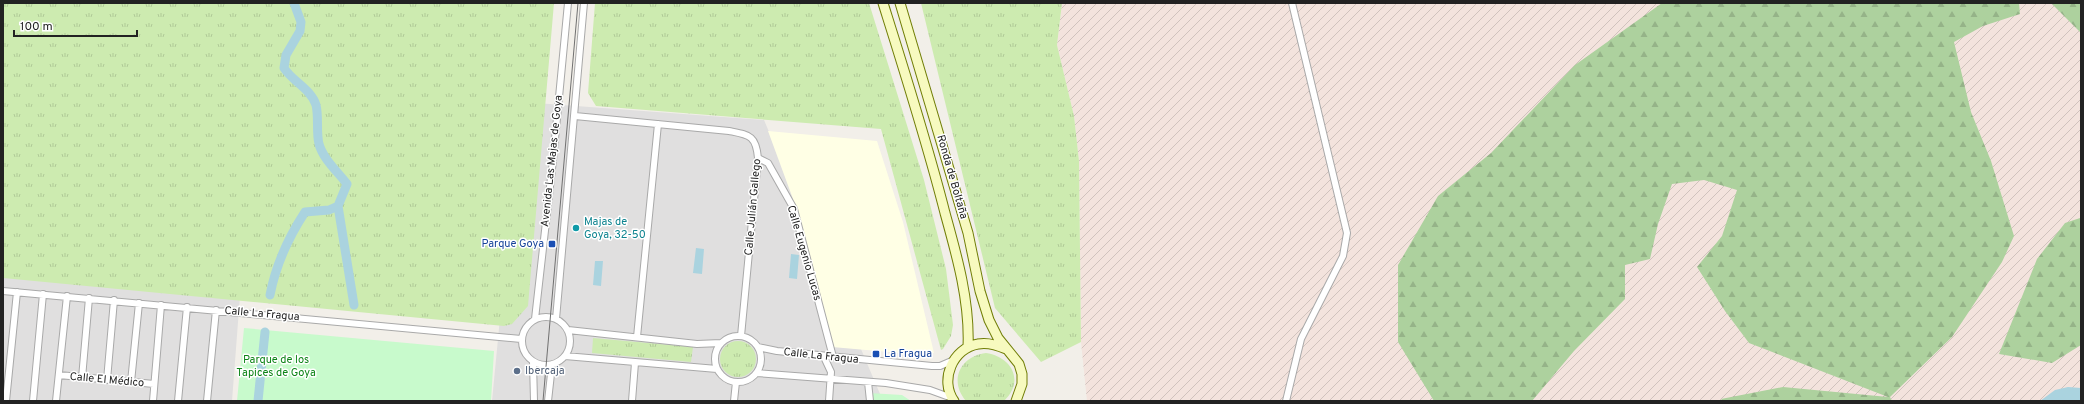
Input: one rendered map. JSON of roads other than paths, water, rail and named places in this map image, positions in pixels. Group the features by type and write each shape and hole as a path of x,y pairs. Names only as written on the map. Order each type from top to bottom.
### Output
{"main road":[{"name":"Ronda de Boltaña","path":"883,3 930,154 953,242 969,324 968,347"},
{"name":"Ronda de Boltaña","path":"900,3 968,233 980,292 992,327 1006,349 1013,356 1022,374 1022,384 1016,401"},
{"path":"953,400 948,379 954,360 968,347 987,343 1006,349"}],"street":[{"name":"Avenida Las Majas de Goya","path":"535,319 553,160 568,3"},
{"name":"Avenida Las Majas de Goya","path":"556,319 584,3"},
{"path":"1286,401 1301,339 1343,256 1347,233 1292,3"},
{"name":"Calle Julián Gallego","path":"575,116 749,135 755,142 758,158 741,336"},
{"path":"637,337 658,124"},
{"name":"Calle Eugenio Lucas","path":"758,158 768,163 794,209 833,358"},
{"name":"Calle La Fragua","path":"3,291 114,300 521,339"},
{"path":"6,401 17,292"},
{"path":"33,401 43,294"},
{"path":"56,401 67,296"},
{"path":"82,378 89,298"},
{"path":"107,380 114,300"},
{"path":"131,382 139,303"},
{"path":"153,401 161,305"},
{"path":"178,401 187,307"},
{"path":"207,401 216,310"},
{"path":"568,330 570,343 565,356 552,365 541,365 533,362 525,354 521,339 526,326 535,319 545,317 556,319 568,330 697,344 721,343"},
{"path":"741,336 752,340 758,347 762,361 757,372 749,380 736,382 724,378 717,369 715,354 721,343 729,337 741,336"},
{"name":"Calle La Fragua","path":"758,347 772,351 833,358 932,366 940,366 954,360"},
{"path":"565,356 717,369"},
{"path":"824,357 830,368 831,379 829,401"},
{"path":"533,362 534,401"},
{"path":"632,401 635,363"},
{"path":"548,401 552,365"},
{"name":"Calle La Fragua","path":"757,372 920,388 953,400"},
{"name":"Calle El Médico","path":"59,375 154,384"},
{"path":"734,401 736,382"},
{"path":"868,382 870,401"}],"water":[{"path":"696,248 704,249 702,274 693,273"},
{"path":"791,254 799,255 797,279 789,278"},
{"path":"595,261 603,261 601,286 593,285"},
{"path":"2068,387 2081,388 2081,401 2040,401 2055,390"}],"waterway":[{"path":"270,295 283,252 305,212 329,210 338,206 347,184 327,160 321,150 318,139 317,110 314,99 287,73 284,68 286,55 300,31 301,22 294,3"},
{"path":"338,206 354,305"},
{"path":"258,401 265,332"}],"tram line":[{"path":"543,401 578,3"}],"place":[{"name":"Majas de Goya, 32-50","path":"576,228"},
{"name":"Parque Goya","path":"552,244"},
{"name":"La Fragua","path":"876,354"},
{"name":"Ibercaja","path":"517,371"}],"park label":[{"name":"Parque de los Tapices de Goya","path":"276,366"}]}
